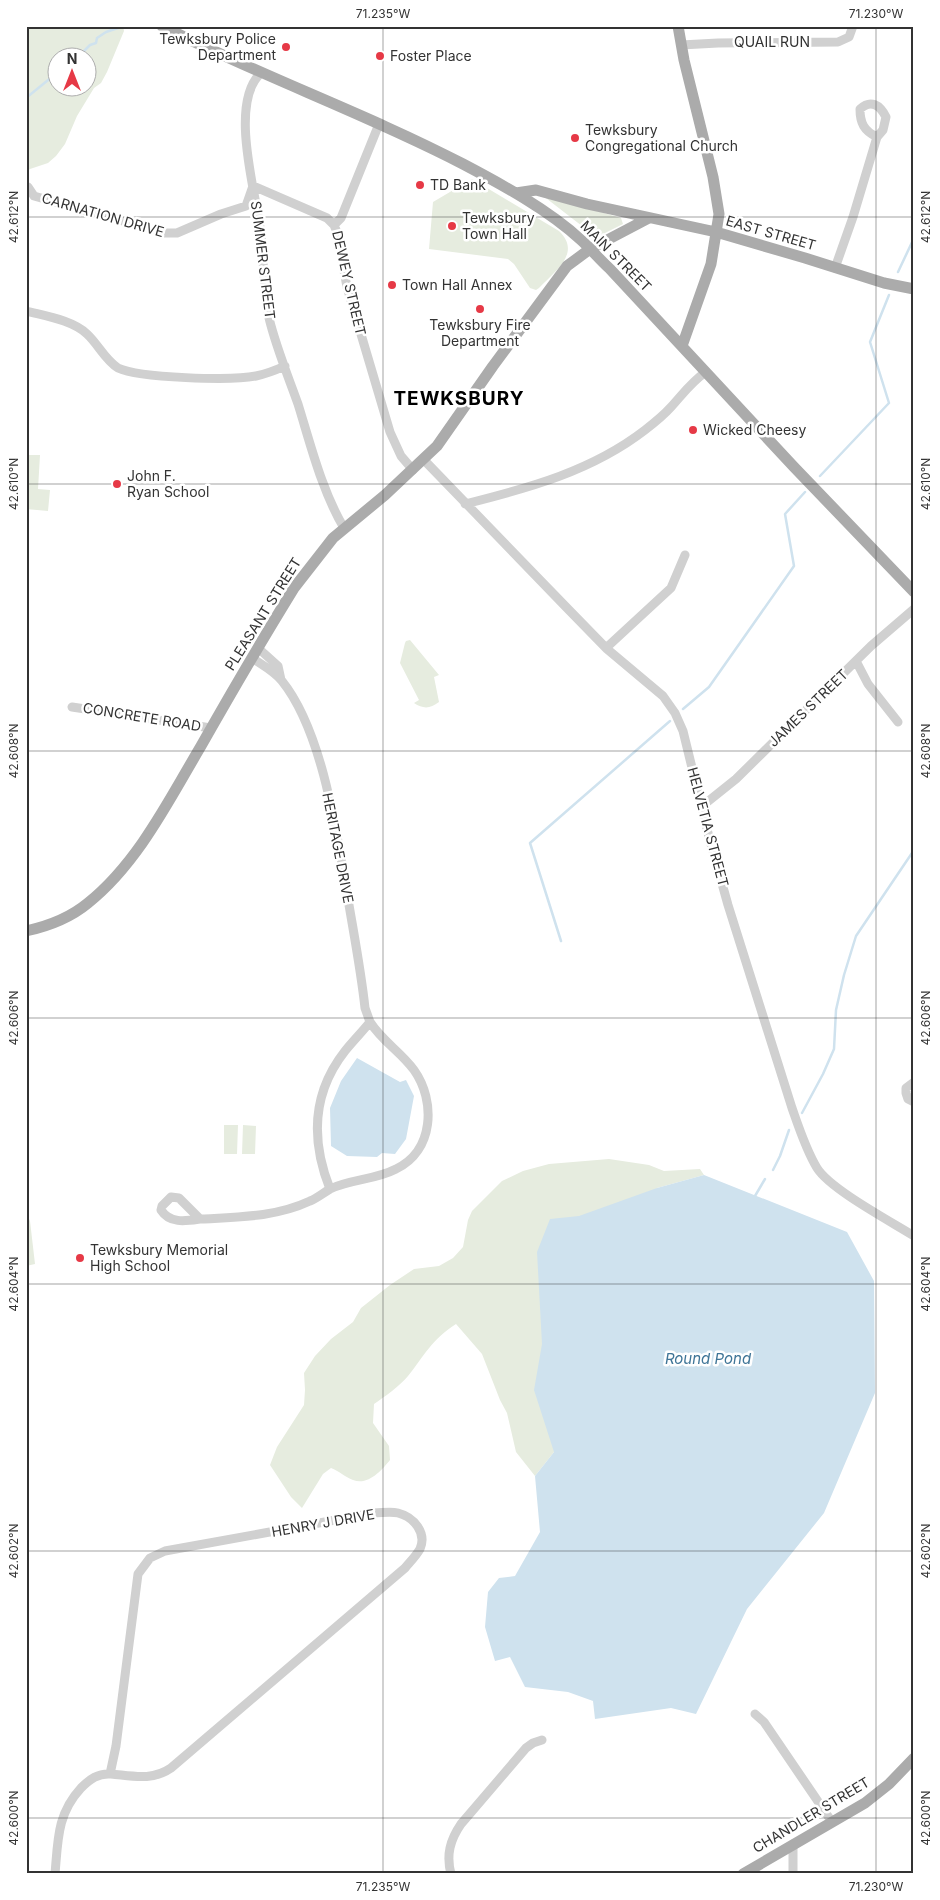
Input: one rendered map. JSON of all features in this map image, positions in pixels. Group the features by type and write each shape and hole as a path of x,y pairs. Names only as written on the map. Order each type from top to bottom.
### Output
{"main road":[{"name":"MAIN STREET","path":"162,26 476,170 516,193 557,221 590,249 914,592"},
{"path":"678,26 714,177 719,214 711,264 682,346"},
{"name":"EAST STREET","path":"516,193 536,190 587,204 716,232 884,283 914,289"},
{"name":"PLEASANT STREET","path":"26,931 54,923 71,915 88,904 117,875 154,823 294,588 329,543 424,460 444,438 493,366 567,266 590,249 648,218"},
{"name":"CHANDLER STREET","path":"743,1874 865,1803 914,1758"}],"street":[{"name":"QUAIL RUN","path":"681,44 718,42 842,42 849,37 853,26"},
{"name":"SUMMER STREET","path":"261,73 257,77 251,91 245,140 260,230 264,289 276,343 329,498 344,528"},
{"name":"DEWEY STREET","path":"379,124 341,218 334,225 342,244 342,260 347,287 390,432 401,456 413,470"},
{"path":"835,268 859,199 877,137"},
{"name":"CARNATION DRIVE","path":"28,187 34,196 133,226 172,234 246,206 253,186"},
{"path":"253,186 328,218 334,225"},
{"path":"26,311 79,328 92,339 113,364 119,368 135,372 186,378 239,378 255,376 285,366"},
{"path":"465,504 559,477 604,458 628,443 660,418 697,378 706,372"},
{"name":"HELVETIA STREET","path":"424,460 606,648 663,696 675,713 683,731 701,807 728,905 792,1108 817,1168 826,1178 850,1196 914,1236"},
{"path":"606,648 671,588 685,555"},
{"name":"JAMES STREET","path":"701,807 736,779 884,634 914,609"},
{"name":"HERITAGE DRIVE","path":"202,1219 254,1216 281,1211 311,1201 330,1189 343,1184 372,1178 398,1168 409,1161 418,1151 426,1135 429,1115 426,1093 420,1080 406,1062 382,1039 370,1022 342,865 324,781 306,725 294,700 281,680 255,653"},
{"path":"856,661 868,684 898,722"},
{"name":"CONCRETE ROAD","path":"72,707 211,728"},
{"path":"330,1189 318,1152 317,1132 320,1105 336,1064 370,1022"},
{"path":"914,1082 906,1088 906,1093 908,1099 914,1102"},
{"name":"HENRY J DRIVE","path":"54,1874 58,1834 65,1810 77,1793 89,1781 98,1775 110,1774 140,1777 160,1774 171,1768 405,1568 420,1548 422,1533 416,1523 400,1513 374,1513 165,1551 150,1558 138,1574 126,1671 110,1774"},
{"path":"755,1714 764,1722 832,1822"},
{"path":"451,1874 448,1851 453,1837 461,1824 526,1748 542,1740"},
{"path":"793,1844 793,1874"}],"shaded area":[{"path":"26,26 123,26 124,31 107,72 98,85 98,48 48,48 48,98 88,98 77,116 65,144 56,156 48,163 26,172"},
{"path":"472,179 559,231 565,239 568,247 564,261 536,290 530,288 514,264 508,259 429,249 433,202"},
{"path":"542,195 621,218 623,224 595,238"},
{"path":"26,455 40,455 38,489 50,490 48,511 26,509"},
{"path":"410,640 439,675 434,677 439,702 430,707 423,707 414,703 419,700 400,663 405,643"},
{"path":"224,1125 238,1125 237,1154 224,1154"},
{"path":"243,1125 256,1126 255,1154 242,1154"},
{"path":"609,1159 649,1165 664,1171 700,1169 704,1175 657,1188 554,1452 535,1476 516,1452 507,1413 482,1354 456,1324 434,1342 405,1380 374,1404 373,1423 389,1446 390,1460 387,1464 374,1476 364,1481 350,1479 331,1468 323,1474 302,1508 291,1497 270,1465 277,1447 304,1405 304,1373 315,1356 331,1339 353,1322 361,1308 390,1285 414,1269 439,1266 453,1258 463,1247 468,1220 472,1211 502,1181 523,1171 549,1164"},
{"path":"26,1213 30,1221 35,1264 26,1266"}],"water":[{"path":"357,1058 400,1082 406,1080 414,1096 406,1139 395,1154 382,1153 377,1157 347,1156 331,1146 330,1108 341,1081"},
{"name":"Round Pond","path":"704,1175 847,1232 874,1281 875,1393 824,1513 747,1609 696,1714 671,1708 595,1719 593,1701 568,1692 525,1687 510,1657 495,1661 485,1627 488,1592 499,1578 515,1576 540,1532 535,1476 554,1452 534,1390 542,1344 537,1252 550,1219 579,1216 657,1188"}],"waterway":[{"path":"87,48 96,43 97,38 106,32 124,26"},
{"path":"26,98 48,80"},
{"path":"898,272 914,238"},
{"path":"820,476 889,403 870,342 889,295"},
{"path":"683,709 709,687 794,566 785,514 805,492"},
{"path":"561,941 530,843 670,721"},
{"path":"802,1113 834,1049 836,1010 856,936 914,850"},
{"path":"773,1170 789,1130"},
{"path":"755,1196 765,1179"}],"place":[{"name":"Tewksbury Police Department","path":"286,47"},
{"name":"Foster Place","path":"380,56"},
{"name":"Tewksbury Congregational Church","path":"575,138"},
{"name":"TD Bank","path":"420,185"},
{"name":"Tewksbury Town Hall","path":"452,226"},
{"name":"Town Hall Annex","path":"392,285"},
{"name":"Tewksbury Fire Department","path":"480,309"},
{"name":"Wicked Cheesy","path":"693,430"},
{"name":"John F. Ryan School","path":"117,484"},
{"name":"Tewksbury Memorial High School","path":"80,1258"}],"district":[{"name":"TEWKSBURY","path":"459,398"}]}
